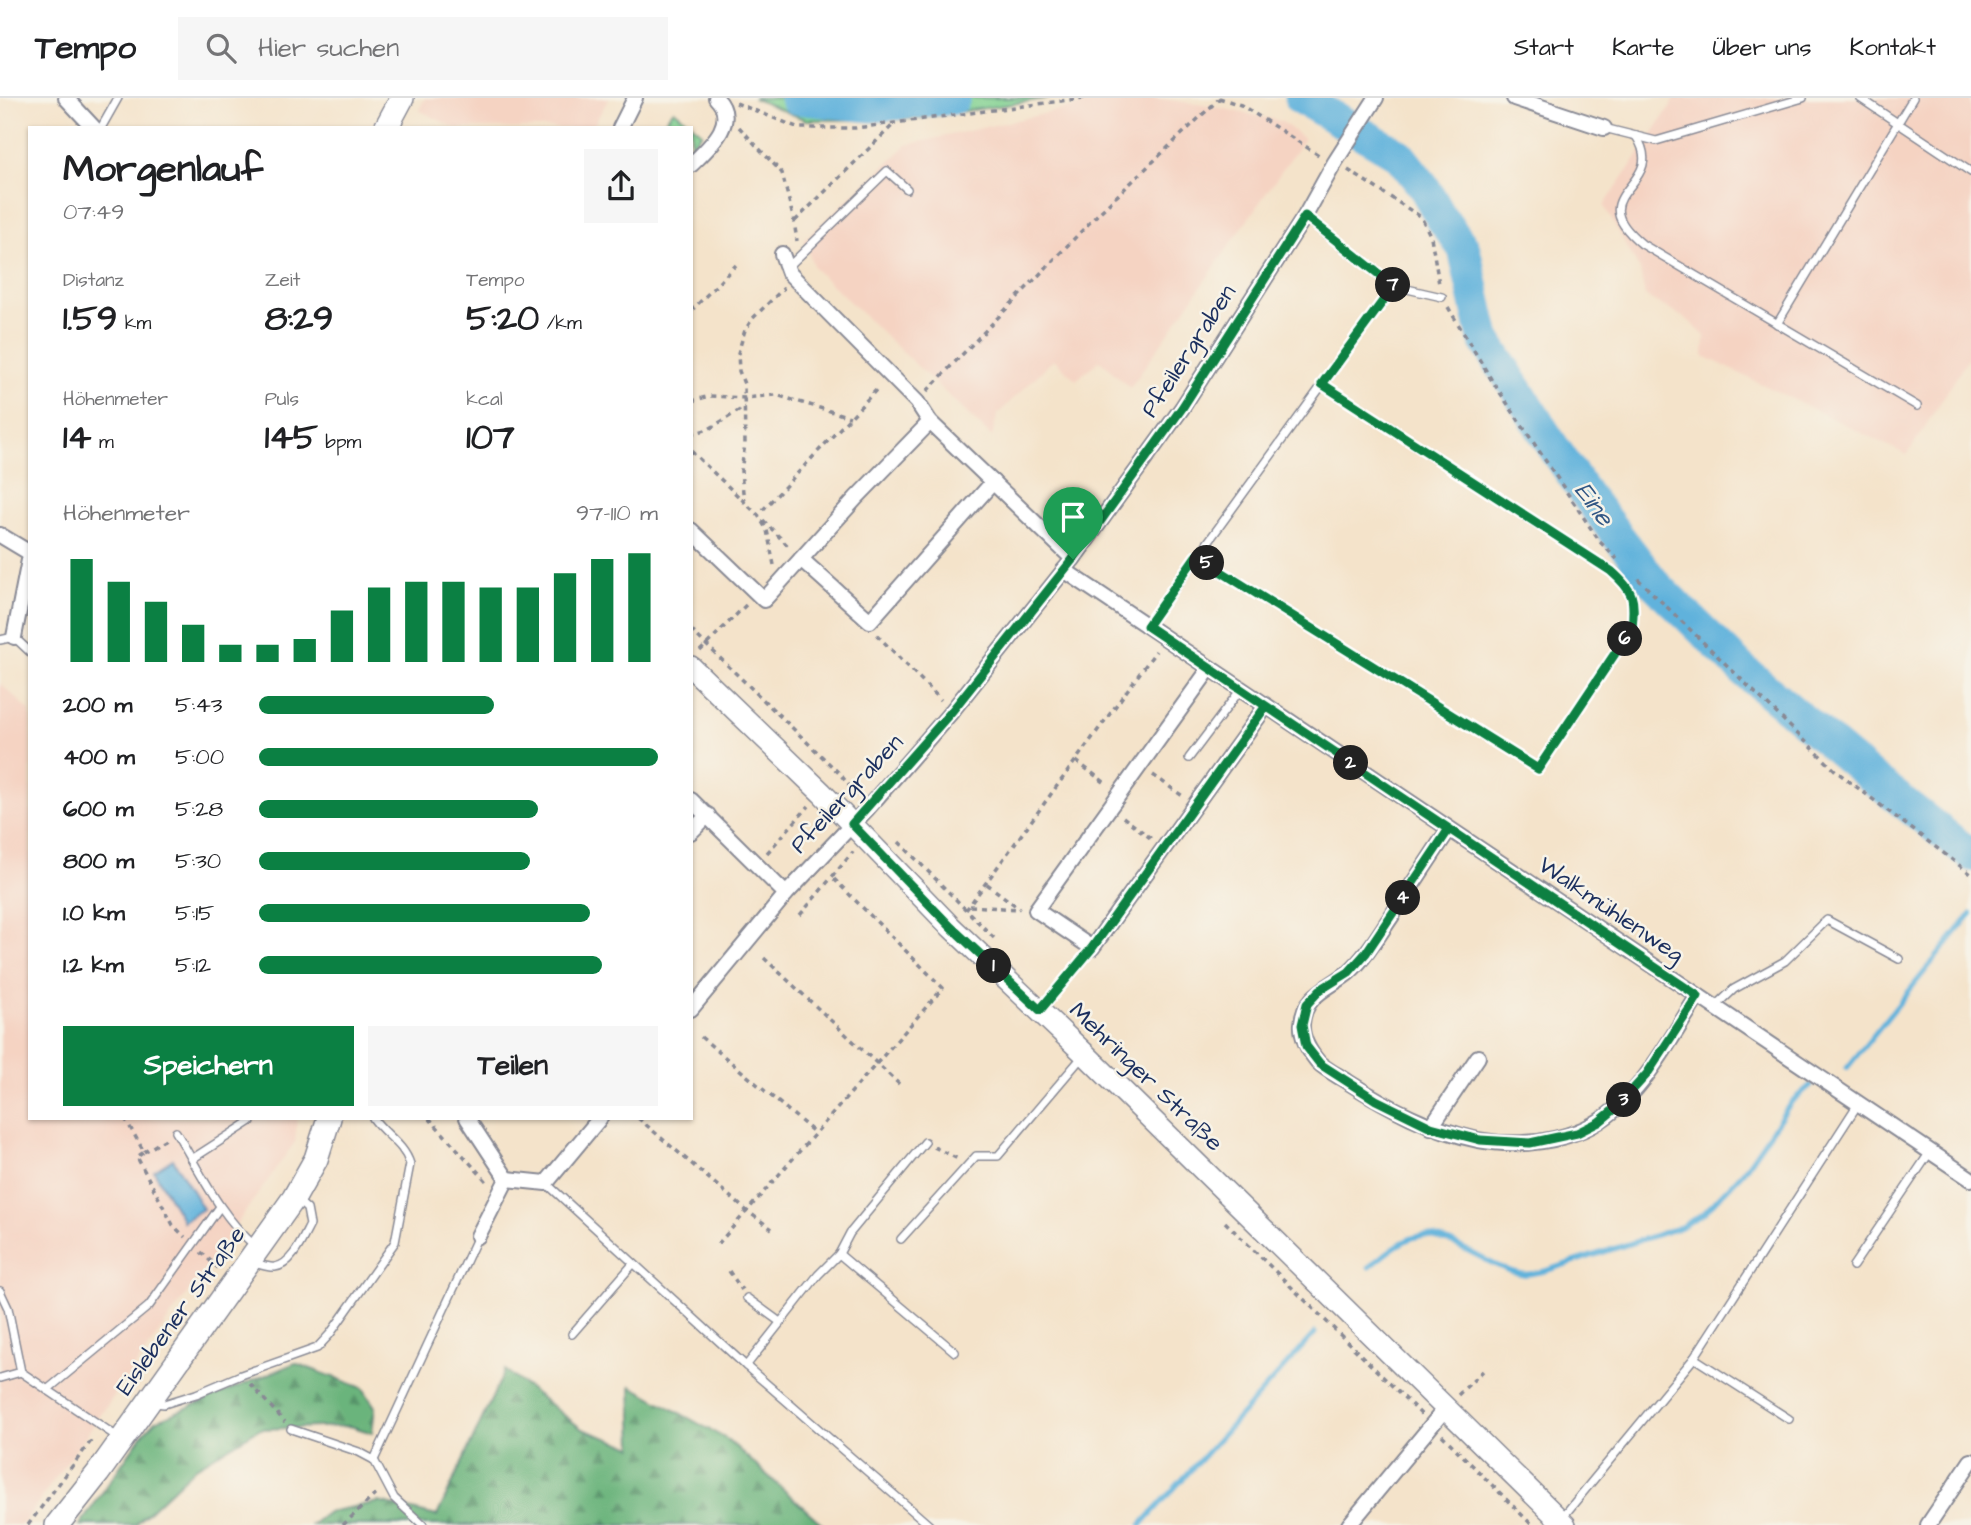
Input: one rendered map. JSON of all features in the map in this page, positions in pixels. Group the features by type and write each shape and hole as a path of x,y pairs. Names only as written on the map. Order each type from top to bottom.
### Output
{"main road":[{"path":"387,126 402,98"},
{"name":"Mehringer Straße","path":"695,659 951,927 1040,1010 1563,1522"},
{"name":"Eislebener Straße","path":"57,1525 294,1198 316,1158 328,1120"}],"street":[{"path":"66,98 92,126"},
{"path":"621,126 635,98"},
{"path":"693,163 720,136 724,113 722,104 716,98"},
{"path":"1514,98 1604,128"},
{"name":"Pfeilergraben","path":"693,1007 786,894 952,711 1068,564 1182,408 1305,216 1375,99"},
{"path":"788,267 917,402 930,422 992,482 1068,564"},
{"path":"693,532 764,600 856,498 930,422"},
{"path":"801,559 870,621 992,482"},
{"path":"0,535 28,553"},
{"path":"7,638 28,561"},
{"name":"Walkmühlenweg","path":"1068,564 1147,626 1971,1179"},
{"path":"1210,668 1036,910 1092,948 1266,706"},
{"path":"693,802 786,894"},
{"path":"693,830 708,815"},
{"path":"1449,829 1366,953 1349,972 1320,990 1307,1004 1302,1025 1306,1046 1320,1064 1376,1100 1431,1127 1480,1140 1530,1143 1577,1133 1599,1122 1616,1108 1647,1074 1698,996"},
{"path":"1431,1127 1478,1057"},
{"path":"468,1120 507,1179"},
{"path":"507,1179 545,1183 598,1120"},
{"path":"478,1236 507,1179"},
{"path":"1349,1525 1445,1409"},
{"path":"1928,1525 1971,1461"}],"lane":[{"path":"102,126 118,98"},
{"path":"1604,128 1656,141 1803,98"},
{"path":"1860,98 1971,172"},
{"path":"1777,324 1913,98"},
{"path":"1636,136 1644,148 1645,158 1643,171 1619,199 1617,209 1626,231 1643,244 1917,406"},
{"path":"788,267 887,171 907,189"},
{"path":"1305,216 1394,286 1442,297"},
{"path":"1147,626 1394,286"},
{"path":"1196,556 1538,769 1632,628 1635,602 1628,586 1611,571 1322,384"},
{"path":"7,638 28,651"},
{"path":"1189,758 1241,689"},
{"path":"1715,1007 1734,989 1785,961 1827,920 1899,959"},
{"path":"901,1239 976,1156 998,1156 1085,1054"},
{"path":"1563,1522 1694,1358 1858,1104"},
{"path":"192,1159 251,1120"},
{"path":"147,1402 164,1404 196,1394 317,1348 330,1334 395,1242 410,1164 406,1151 382,1131 374,1120"},
{"path":"176,1132 219,1208 254,1255 275,1267 285,1263 310,1225 307,1209 294,1198"},
{"path":"746,1366 839,1254 850,1234 925,1142"},
{"path":"1853,1266 1930,1152"},
{"path":"545,1183 746,1366 929,1525"},
{"path":"47,1390 149,1306 219,1208"},
{"path":"374,1460 478,1236"},
{"path":"839,1254 955,1352"},
{"path":"572,1334 633,1264"},
{"path":"0,1291 8,1308 21,1373 121,1440"},
{"path":"747,1298 780,1322"},
{"path":"1694,1358 1789,1419"},
{"path":"0,1378 21,1373"},
{"path":"290,1429 359,1452 374,1460 394,1498 423,1525"}],"path":[{"path":"732,110 731,101 799,128 856,128 1084,98"},
{"path":"917,402 1097,215 1219,98 1241,105 1421,217 1431,237 1442,297 1491,379 1600,542 1620,561"},
{"path":"732,119 782,173 797,240 788,267 745,330 738,353 745,398 745,444 741,471 744,503"},
{"path":"794,221 894,125"},
{"path":"693,309 736,265"},
{"path":"758,515 891,375"},
{"path":"693,400 710,396 745,398 776,395 793,398 822,411 850,417"},
{"path":"693,433 709,429 745,407"},
{"path":"693,453 801,559"},
{"path":"758,515 771,544 775,588"},
{"path":"1630,571 1837,772 1971,874"},
{"path":"695,659 758,594"},
{"path":"870,621 874,632 952,711"},
{"path":"966,911 1166,638"},
{"path":"1076,761 1119,794"},
{"path":"1140,765 1194,805"},
{"path":"756,864 822,793"},
{"path":"1110,808 1164,848"},
{"path":"800,915 853,852"},
{"path":"718,1244 943,988 833,878"},
{"path":"987,884 1020,909"},
{"path":"970,906 1036,910"},
{"path":"1040,1010 1092,948"},
{"path":"764,958 899,1084"},
{"path":"701,1037 816,1133"},
{"path":"126,1120 144,1153"},
{"path":"431,1120 498,1195"},
{"path":"640,1120 772,1229"},
{"path":"176,1132 137,1157 173,1225 234,1283"},
{"path":"925,1142 970,1164"},
{"path":"729,1271 747,1298"},
{"path":"1445,1409 1483,1371"},
{"path":"241,1375 290,1429"},
{"path":"28,1525 102,1427"},
{"path":"343,1525 385,1485"}],"shaded area":[{"path":"425,98 609,98 593,126 451,126 419,110"},
{"path":"1113,98 1156,98 1281,121 1304,139 1130,388 1100,360 1076,380 1054,359 997,415 992,437 814,268 804,240 907,145"},
{"path":"1676,98 1971,98 1971,354 1907,455 1704,356 1705,336 1688,320 1645,296 1640,270 1604,206"},
{"path":"0,683 28,709 28,1120 297,1120 295,1142 22,1525 0,1525"}],"green space":[{"path":"753,98 1050,98 915,119 806,120"},
{"path":"674,110 702,133 693,143 693,126 661,126"},
{"path":"295,1363 363,1388 375,1407 372,1433 350,1426 259,1429 196,1467 135,1525 80,1525 142,1435 155,1421"},
{"path":"505,1370 582,1429 633,1447 631,1386 728,1440 823,1525 311,1525 328,1512 379,1502 437,1516"}],"water":[{"path":"173,1159 203,1209 183,1221 154,1171"}],"waterway":[{"name":"Eine","path":"796,98 872,106 954,98"},
{"name":"Eine","path":"1301,98 1399,155 1424,187 1442,219 1464,249 1484,338 1587,496 1655,584 1743,670 1871,777 1971,855"},
{"path":"1847,1068 1971,914"},
{"path":"1369,1267 1406,1241 1420,1236 1431,1236 1457,1245 1497,1266 1531,1274 1681,1227 1704,1213 1743,1172 1792,1101 1811,1085"},
{"path":"1141,1525 1315,1333"}],"route":[{"path":"1073,559 952,711 852,824 951,927 1040,1010 1092,948 1266,706 1449,829 1542,891 1698,996 1647,1074 1616,1108 1599,1122 1577,1133 1530,1143 1480,1140 1431,1127 1376,1100 1320,1064 1306,1046 1302,1025 1307,1004 1320,990 1349,972 1366,953 1449,829 1147,626 1196,556 1538,769 1632,628 1635,602 1628,586 1611,571 1322,384 1394,286 1305,216 1182,408 1073,559"}]}
